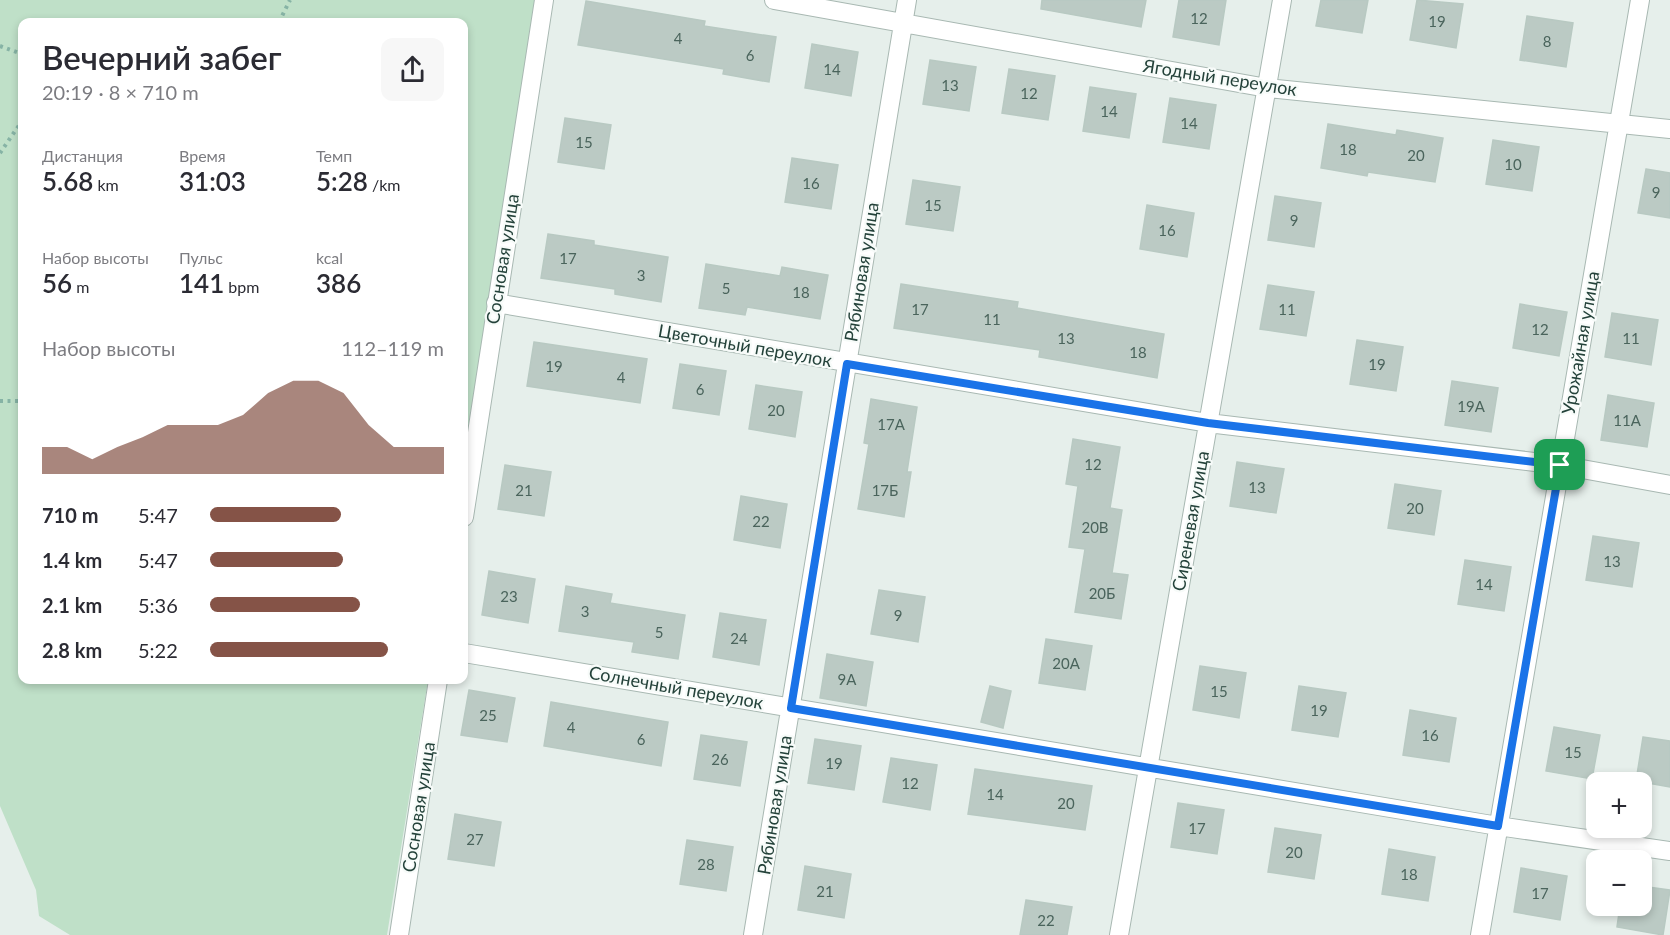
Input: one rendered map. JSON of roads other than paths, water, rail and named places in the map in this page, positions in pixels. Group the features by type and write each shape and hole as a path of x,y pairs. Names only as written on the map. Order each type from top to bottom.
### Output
{"street":[{"name":"Сосновая улица","path":"468,490 544,0"},
{"name":"Ягодный переулок","path":"774,0 1267,88 1670,129"},
{"name":"Рябиновая улица","path":"753,935 907,0"},
{"name":"Сиреневая улица","path":"1119,935 1282,0"},
{"name":"Урожайная улица","path":"1480,935 1640,0"},
{"name":"Цветочный переулок","path":"496,303 847,364 1208,423 1560,465 1670,485"},
{"name":"Солнечный переулок","path":"468,654 1148,769 1498,826 1670,850"},
{"name":"Сосновая улица","path":"399,935 437,684"}]}
